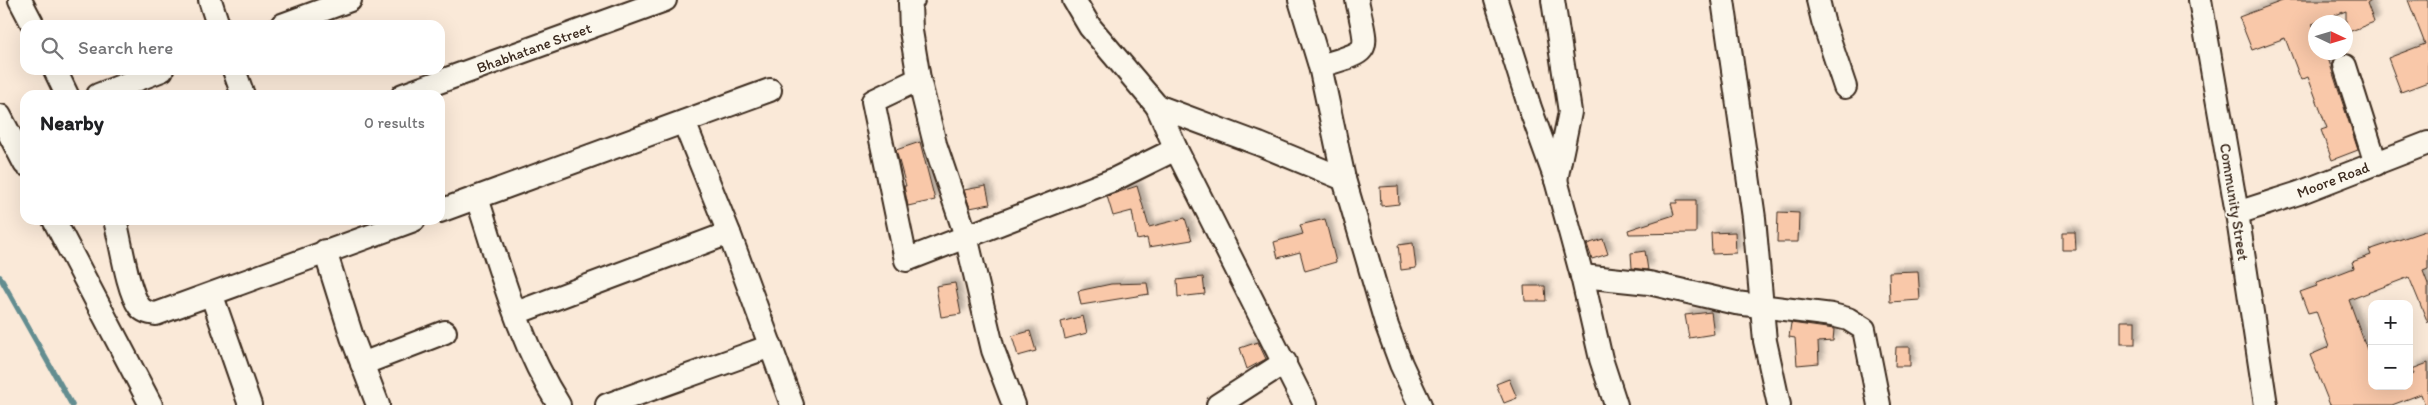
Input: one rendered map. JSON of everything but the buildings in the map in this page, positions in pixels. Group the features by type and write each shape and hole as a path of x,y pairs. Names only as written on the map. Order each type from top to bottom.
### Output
{"street":[{"path":"20,0 30,20"},
{"path":"210,0 216,20"},
{"path":"296,20 350,0"},
{"name":"Bhabhatane Street","path":"417,90 665,0"},
{"path":"913,0 910,3 911,32 919,79 935,144 966,236 993,350 1014,405"},
{"path":"1074,0 1090,27 1157,106 1176,149 1305,405"},
{"path":"1300,0 1320,66 1344,179 1387,326 1401,364 1420,405"},
{"path":"1320,66 1357,55 1363,50 1365,42 1357,0"},
{"path":"1496,0 1530,108 1556,180 1582,276 1601,359 1616,405"},
{"path":"1553,0 1570,112 1556,180"},
{"path":"1723,0 1754,218 1765,341 1779,405"},
{"path":"1818,0 1845,87"},
{"name":"Community Street","path":"2200,0 2237,213 2266,405"},
{"path":"2346,66 2376,164"},
{"path":"58,75 65,90"},
{"path":"111,90 149,75"},
{"path":"236,75 241,90"},
{"path":"919,79 873,101 906,260 1113,180 1176,149"},
{"path":"445,209 770,90"},
{"path":"1157,106 1259,144 1344,179"},
{"path":"0,116 20,154"},
{"path":"684,122 729,233 792,405"},
{"name":"Moore Road","path":"2237,213 2300,193 2428,143"},
{"path":"477,198 516,313 542,378 559,405"},
{"path":"57,225 151,405"},
{"path":"116,225 133,293 140,307 146,312 156,314 212,296 325,251 400,225"},
{"path":"516,313 729,233"},
{"path":"325,251 362,364 378,405"},
{"path":"1582,276 1648,283 1762,306 1832,315 1858,324 1864,329 1867,339 1879,405"},
{"path":"212,296 250,405"},
{"path":"362,364 445,332"},
{"path":"607,405 771,346"},
{"path":"1218,405 1285,362"}],"waterway":[{"path":"0,277 72,405"}]}
